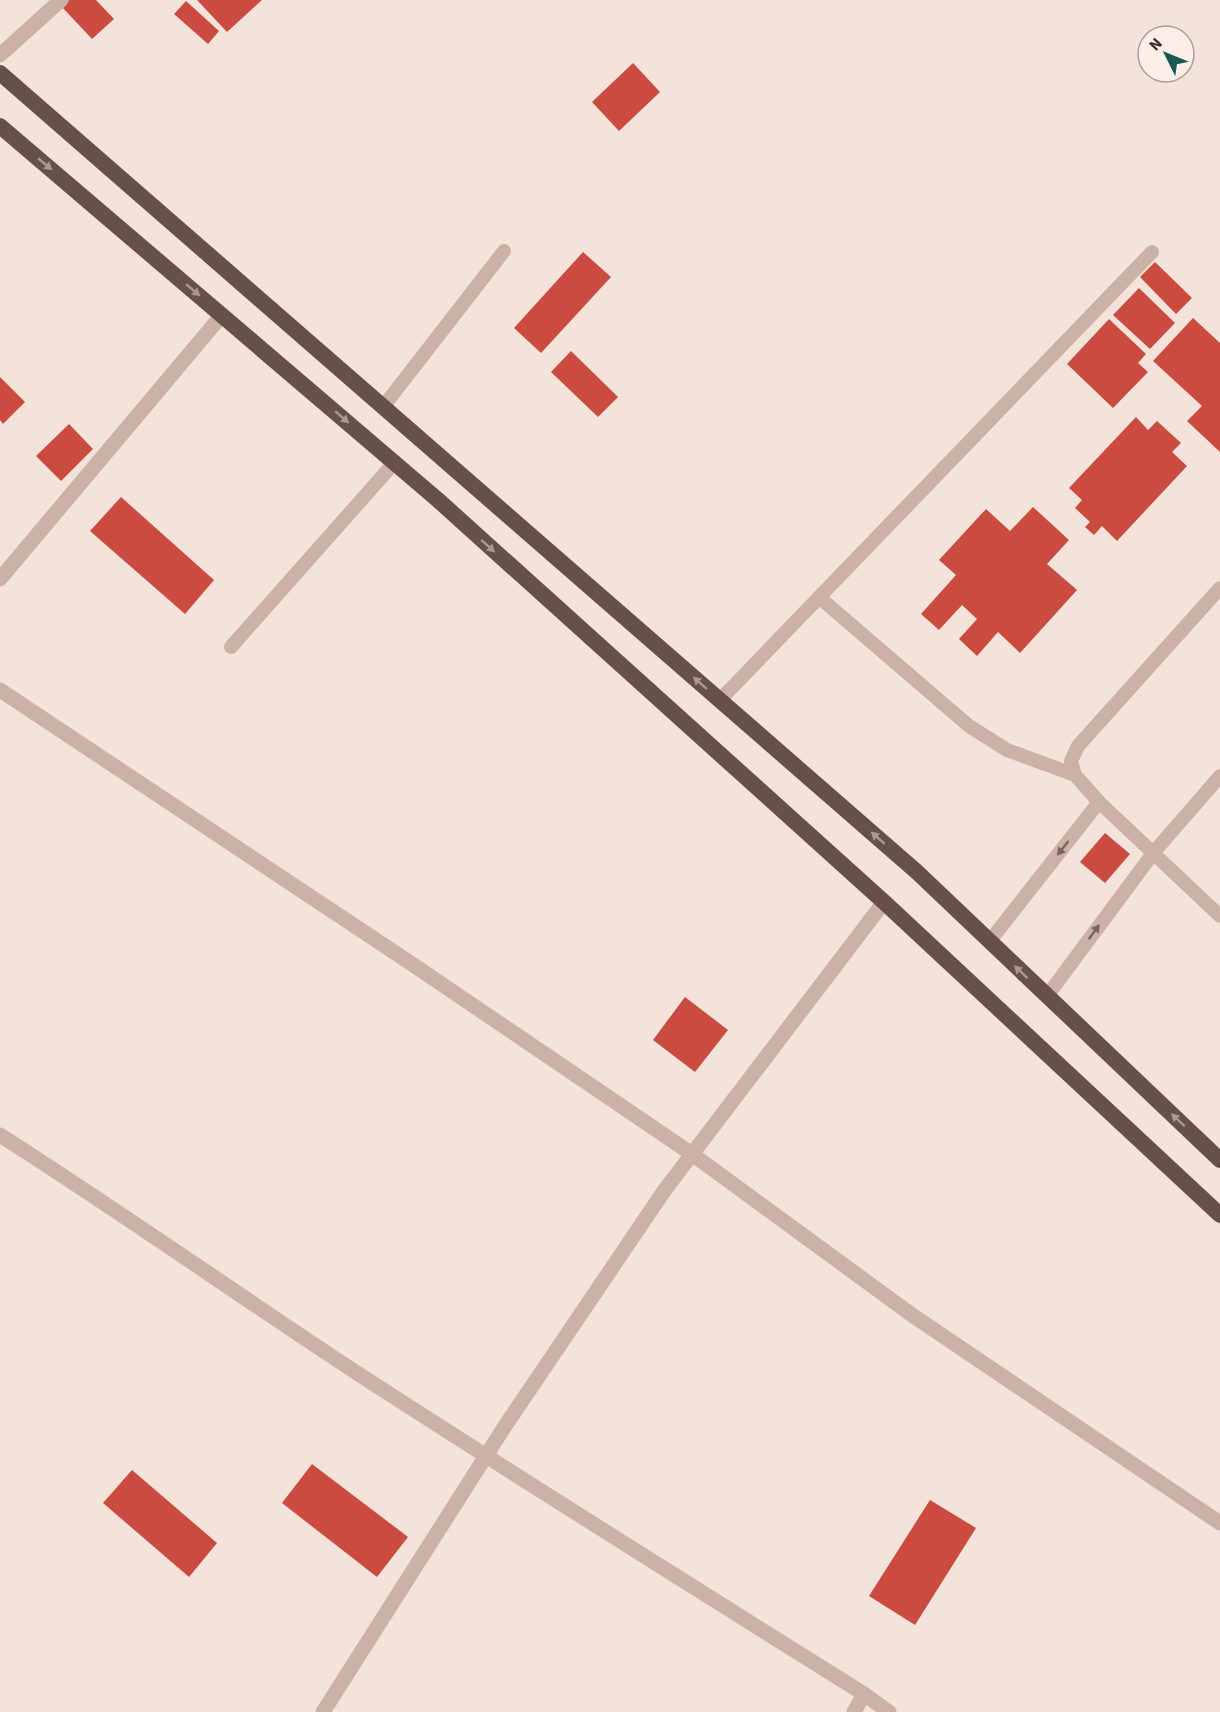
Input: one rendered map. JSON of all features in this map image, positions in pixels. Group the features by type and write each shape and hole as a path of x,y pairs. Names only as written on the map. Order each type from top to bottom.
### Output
{"highway":[{"path":"0,74 918,872 1220,1160"},
{"path":"0,126 394,462 884,902 1220,1215"}],"street":[{"path":"0,55 61,0"},
{"path":"0,579 222,315"},
{"path":"0,690 412,964 692,1154 912,1315 1220,1523"},
{"path":"323,1712 486,1456 664,1191 884,902"},
{"path":"0,1136 100,1199 355,1371 486,1456 889,1712"},
{"path":"854,1712 864,1694"}],"lane":[{"path":"383,407 504,252"},
{"path":"720,700 1152,252"},
{"path":"231,648 394,462"},
{"path":"1220,588 1078,746 1071,761 1075,775 1099,802 1220,916"},
{"path":"819,597 969,726 1008,750 1075,775"},
{"path":"1047,996 1154,852 1220,776"},
{"path":"989,942 1099,802"}],"building":[{"path":"69,0 96,0 114,19 92,39 62,7"},
{"path":"197,0 262,0 227,32"},
{"path":"186,1 219,31 208,44 174,14"},
{"path":"633,63 660,92 619,131 592,102"},
{"path":"583,252 611,277 541,353 514,328"},
{"path":"1155,262 1192,298 1176,314 1140,277"},
{"path":"1139,288 1175,323 1150,349 1113,315"},
{"path":"1193,318 1220,343 1220,452 1187,421 1202,406 1153,361"},
{"path":"1109,319 1146,354 1138,363 1148,372 1113,408 1067,364"},
{"path":"571,351 618,397 598,417 551,372"},
{"path":"0,377 25,402 3,424 0,420"},
{"path":"1136,417 1148,430 1157,421 1181,443 1172,452 1187,466 1117,541 1102,526 1094,535 1085,527 1090,522 1075,508 1082,500 1069,488"},
{"path":"69,424 93,449 61,481 36,456"},
{"path":"121,497 214,580 185,614 90,531"},
{"path":"1033,507 1069,540 1047,564 1077,590 1020,653 998,632 977,656 959,639 977,619 962,605 939,630 921,614 956,575 939,560 986,509 1010,531"},
{"path":"1105,833 1130,854 1105,883 1080,862"},
{"path":"685,997 728,1030 695,1072 653,1040"},
{"path":"312,1464 408,1537 377,1577 282,1503"},
{"path":"132,1470 217,1543 189,1577 103,1503"},
{"path":"930,1500 976,1528 915,1625 869,1596"}]}
